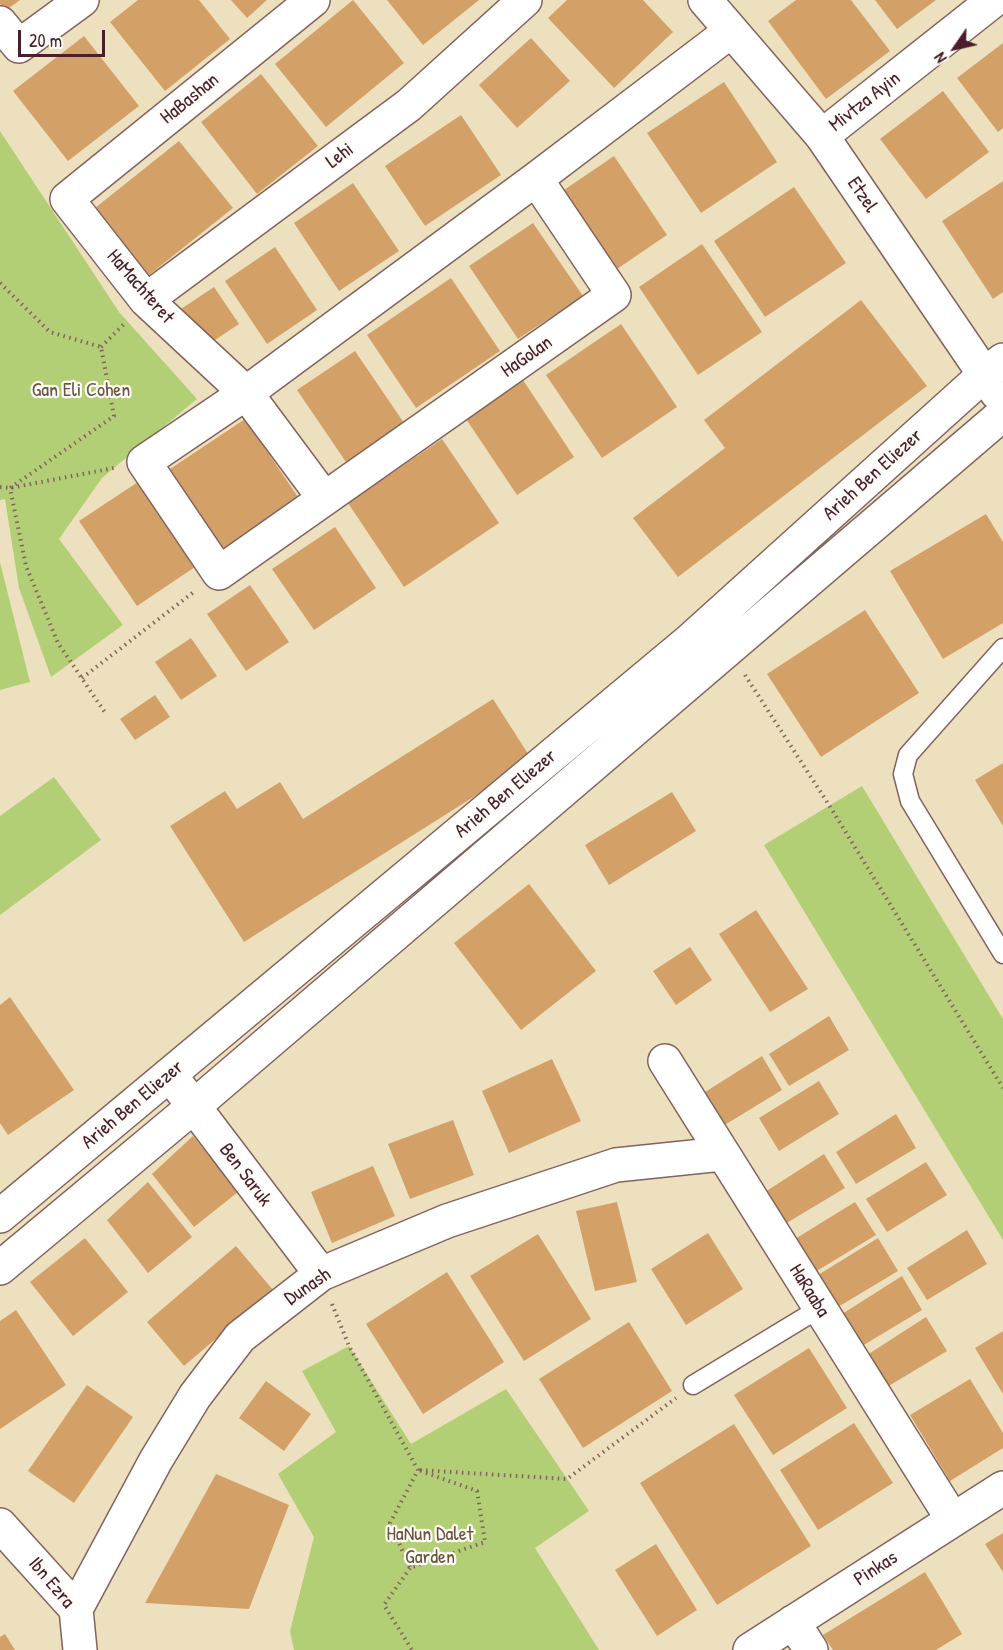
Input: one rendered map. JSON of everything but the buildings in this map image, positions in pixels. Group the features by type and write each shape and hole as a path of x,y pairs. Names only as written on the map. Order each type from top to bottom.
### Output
{"street":[{"path":"10,35 82,0"},
{"name":"HaBashan","path":"67,199 313,0"},
{"name":"Lehi","path":"146,300 409,105 525,0"},
{"name":"Etzel","path":"705,0 822,136 994,367 1003,403"},
{"name":"Mivtza Ayin","path":"822,136 994,0"},
{"path":"219,573 144,462 246,393 536,179 730,30"},
{"name":"HaGolan","path":"219,573 614,295 536,179"},
{"name":"HaMachteret","path":"67,199 146,300 246,393"},
{"name":"Arieh Ben Eliezer","path":"0,1216 688,642 994,367"},
{"path":"246,393 324,498"},
{"name":"Arieh Ben Eliezer","path":"0,1268 193,1107 1003,414"},
{"name":"HaRaaba","path":"665,1061 953,1520"},
{"name":"Ben Saruk","path":"170,1074 321,1275"},
{"name":"Dunash","path":"76,1609 156,1460 195,1396 240,1337 321,1275 447,1221 616,1166 722,1154"},
{"name":"Pinkas","path":"750,1650 1003,1488"},
{"name":"Ibn Ezra","path":"0,1525 76,1609 80,1650"},
{"path":"793,1622 811,1650"}],"lane":[{"path":"1003,648 908,755 903,774 910,801 1003,954"},
{"path":"693,1385 820,1308"}],"path":[{"path":"0,283 50,332 101,347 114,416 10,488"},
{"path":"0,487 10,488 144,462"},
{"path":"10,488 26,566 58,643 106,714"},
{"path":"82,678 219,573"},
{"path":"728,650 829,805 1003,1088"},
{"path":"321,1275 349,1346 418,1470 477,1491 485,1542 410,1568 384,1605 412,1650"},
{"path":"418,1470 567,1479 693,1385"},
{"path":"410,1568 390,1523 418,1470"}],"green space":[{"name":"Gan Eli Cohen","path":"0,131 119,312 197,399 102,478 59,539 123,625 51,677 19,588 5,499 0,500"},
{"path":"0,562 30,682 0,690"},
{"path":"54,777 101,840 0,915 0,816"},
{"path":"862,786 1003,1019 1003,1240 764,845"},
{"name":"HaNun Dalet Garden","path":"349,1346 411,1444 506,1389 589,1511 535,1548 599,1650 294,1650 290,1631 314,1537 278,1474 336,1432 302,1371"}]}
